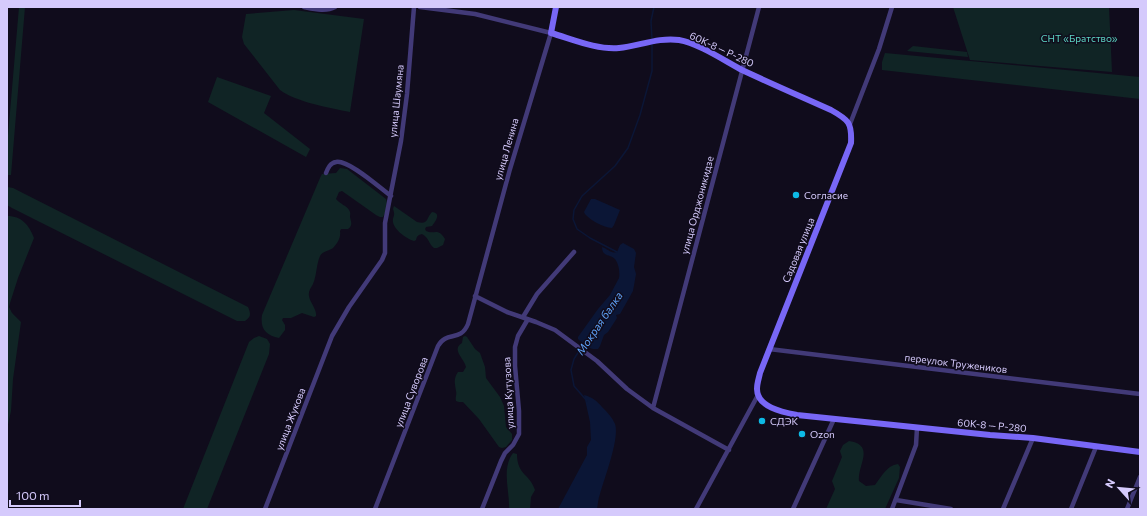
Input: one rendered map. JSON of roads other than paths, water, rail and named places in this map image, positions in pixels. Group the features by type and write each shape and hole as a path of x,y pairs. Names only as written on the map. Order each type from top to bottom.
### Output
{"street":[{"path":"304,7 326,10 335,7"},
{"name":"улица Шаумяна","path":"332,336 349,307 382,260 385,252 386,223 401,141 407,94 414,7"},
{"path":"420,7 475,14 551,33"},
{"name":"улица Ленина","path":"475,296 510,169 551,33 556,7"},
{"name":"улица Орджоникидзе","path":"652,408 759,7"},
{"name":"Садовая улица","path":"696,509 758,396 758,382 769,349 851,143 852,132 850,124 879,50 892,7"},
{"name":"60К-8 — Р-280","path":"551,33 593,45 610,48 619,48 660,40 687,42 742,70 831,110 842,116 850,124"},
{"path":"326,173 329,165 336,162 344,163 352,167 391,196"},
{"path":"523,317 537,294 574,252"},
{"path":"475,296 507,312 546,326 564,336 652,408 729,450"},
{"name":"улица Суворова","path":"375,509 438,346 444,339 462,333 466,330 475,296"},
{"name":"улица Кутузова","path":"482,509 501,461 519,434 515,347 518,336 528,319"},
{"name":"улица Жукова","path":"265,509 332,336"},
{"name":"переулок Тружеников","path":"769,349 1140,394"},
{"name":"60К-8 — Р-280","path":"758,396 767,405 782,412 796,415 917,428 1032,438 1140,452"},
{"path":"793,509 834,419"},
{"path":"892,509 916,445 917,428"},
{"path":"1003,509 1032,438"},
{"path":"1070,509 1096,447"},
{"path":"1127,509 1140,477"},
{"path":"896,500 951,509"}],"water":[{"path":"591,199 595,199 620,210 612,228 597,223 585,214 584,212"},
{"path":"623,243 634,249 636,253 634,267 636,274 633,291 620,314 616,315 617,318 608,332 604,335 598,349 593,349 587,347 578,339 578,337 610,295 619,278 619,268 615,259 605,254 602,247 611,252 617,252 620,245"},
{"path":"584,395 596,401 614,421 616,430 614,448 599,496 597,509 558,509 587,455 587,447 591,440 590,422"}],"waterway":[{"name":"Мокрая балка","path":"652,39 651,21 654,7"},
{"name":"Мокрая балка","path":"617,252 590,238 577,229 573,219 574,210 582,196 615,166 628,148 640,115 652,71 652,43"},
{"name":"Мокрая балка","path":"584,343 574,359 571,370 574,386 587,401"}],"place":[{"name":"Согласие","path":"796,195"},
{"name":"СДЭК","path":"762,421"},
{"name":"Ozon","path":"802,434"}],"park label":[{"name":"СНТ «Братство»","path":"1079,38"}]}
